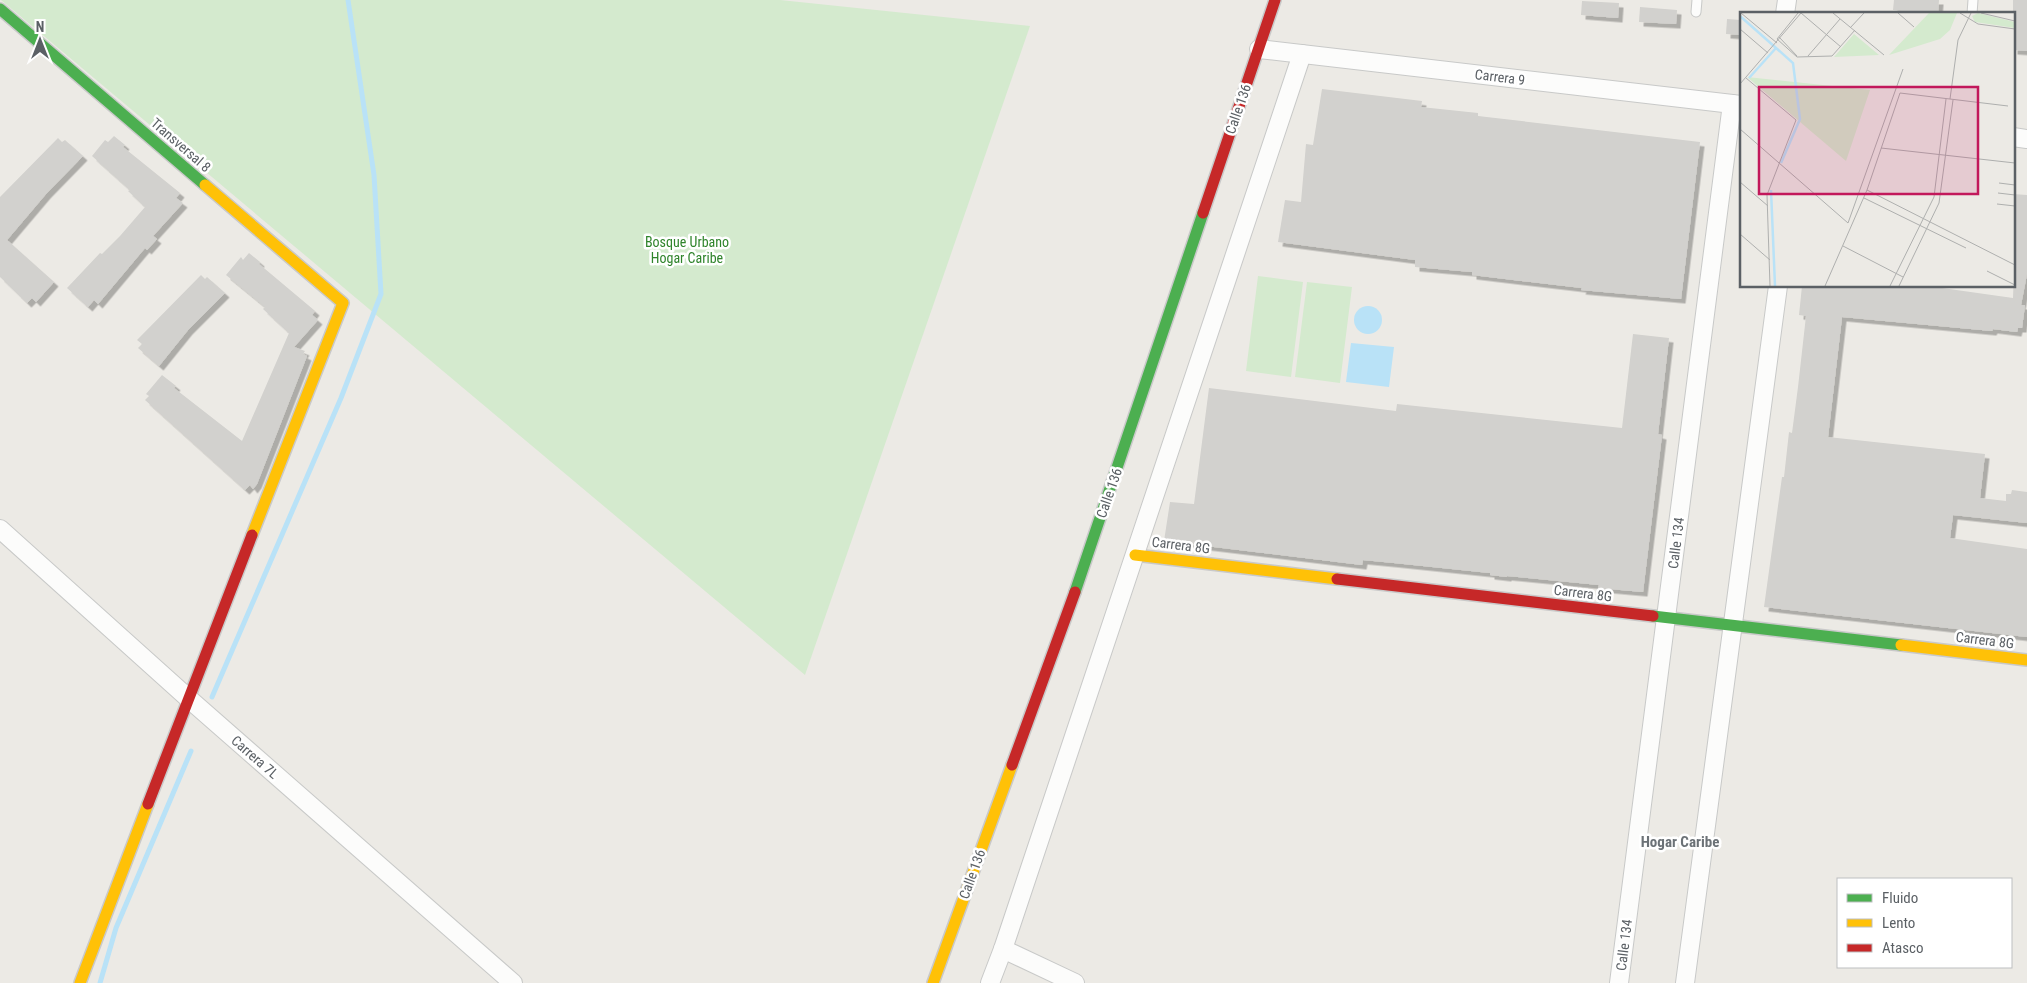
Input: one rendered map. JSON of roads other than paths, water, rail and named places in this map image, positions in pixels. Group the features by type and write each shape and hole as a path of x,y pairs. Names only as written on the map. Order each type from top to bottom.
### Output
{"street":[{"name":"Calle 136","path":"933,983 1090,550 1274,0"},
{"name":"Transversal 8","path":"0,9 343,303 188,698"},
{"name":"Carrera 9","path":"1259,49 1736,104"},
{"path":"990,983 1302,54"},
{"name":"Calle 134","path":"1619,983 1666,618 1736,104"},
{"path":"2014,137 2027,139"},
{"path":"1685,983 1778,288"},
{"name":"Carrera 7L","path":"0,529 188,698 513,983"},
{"name":"Carrera 8G","path":"1135,555 2027,660"},
{"path":"80,983 188,698"},
{"path":"1003,949 1075,983"}],"lane":[{"path":"1696,12 1697,0"}],"water":[{"path":"1368,306 1378,310 1382,320 1378,330 1368,334 1358,330 1354,320 1358,310"},
{"path":"1351,343 1394,347 1389,387 1346,382"}],"waterway":[{"path":"212,697 341,398 381,294 374,175 348,0"},
{"path":"100,983 116,928 191,751"}],"district":[{"name":"Hogar Caribe","path":"1680,842"}],"park label":[{"name":"Bosque Urbano Hogar Caribe","path":"687,250"}]}
